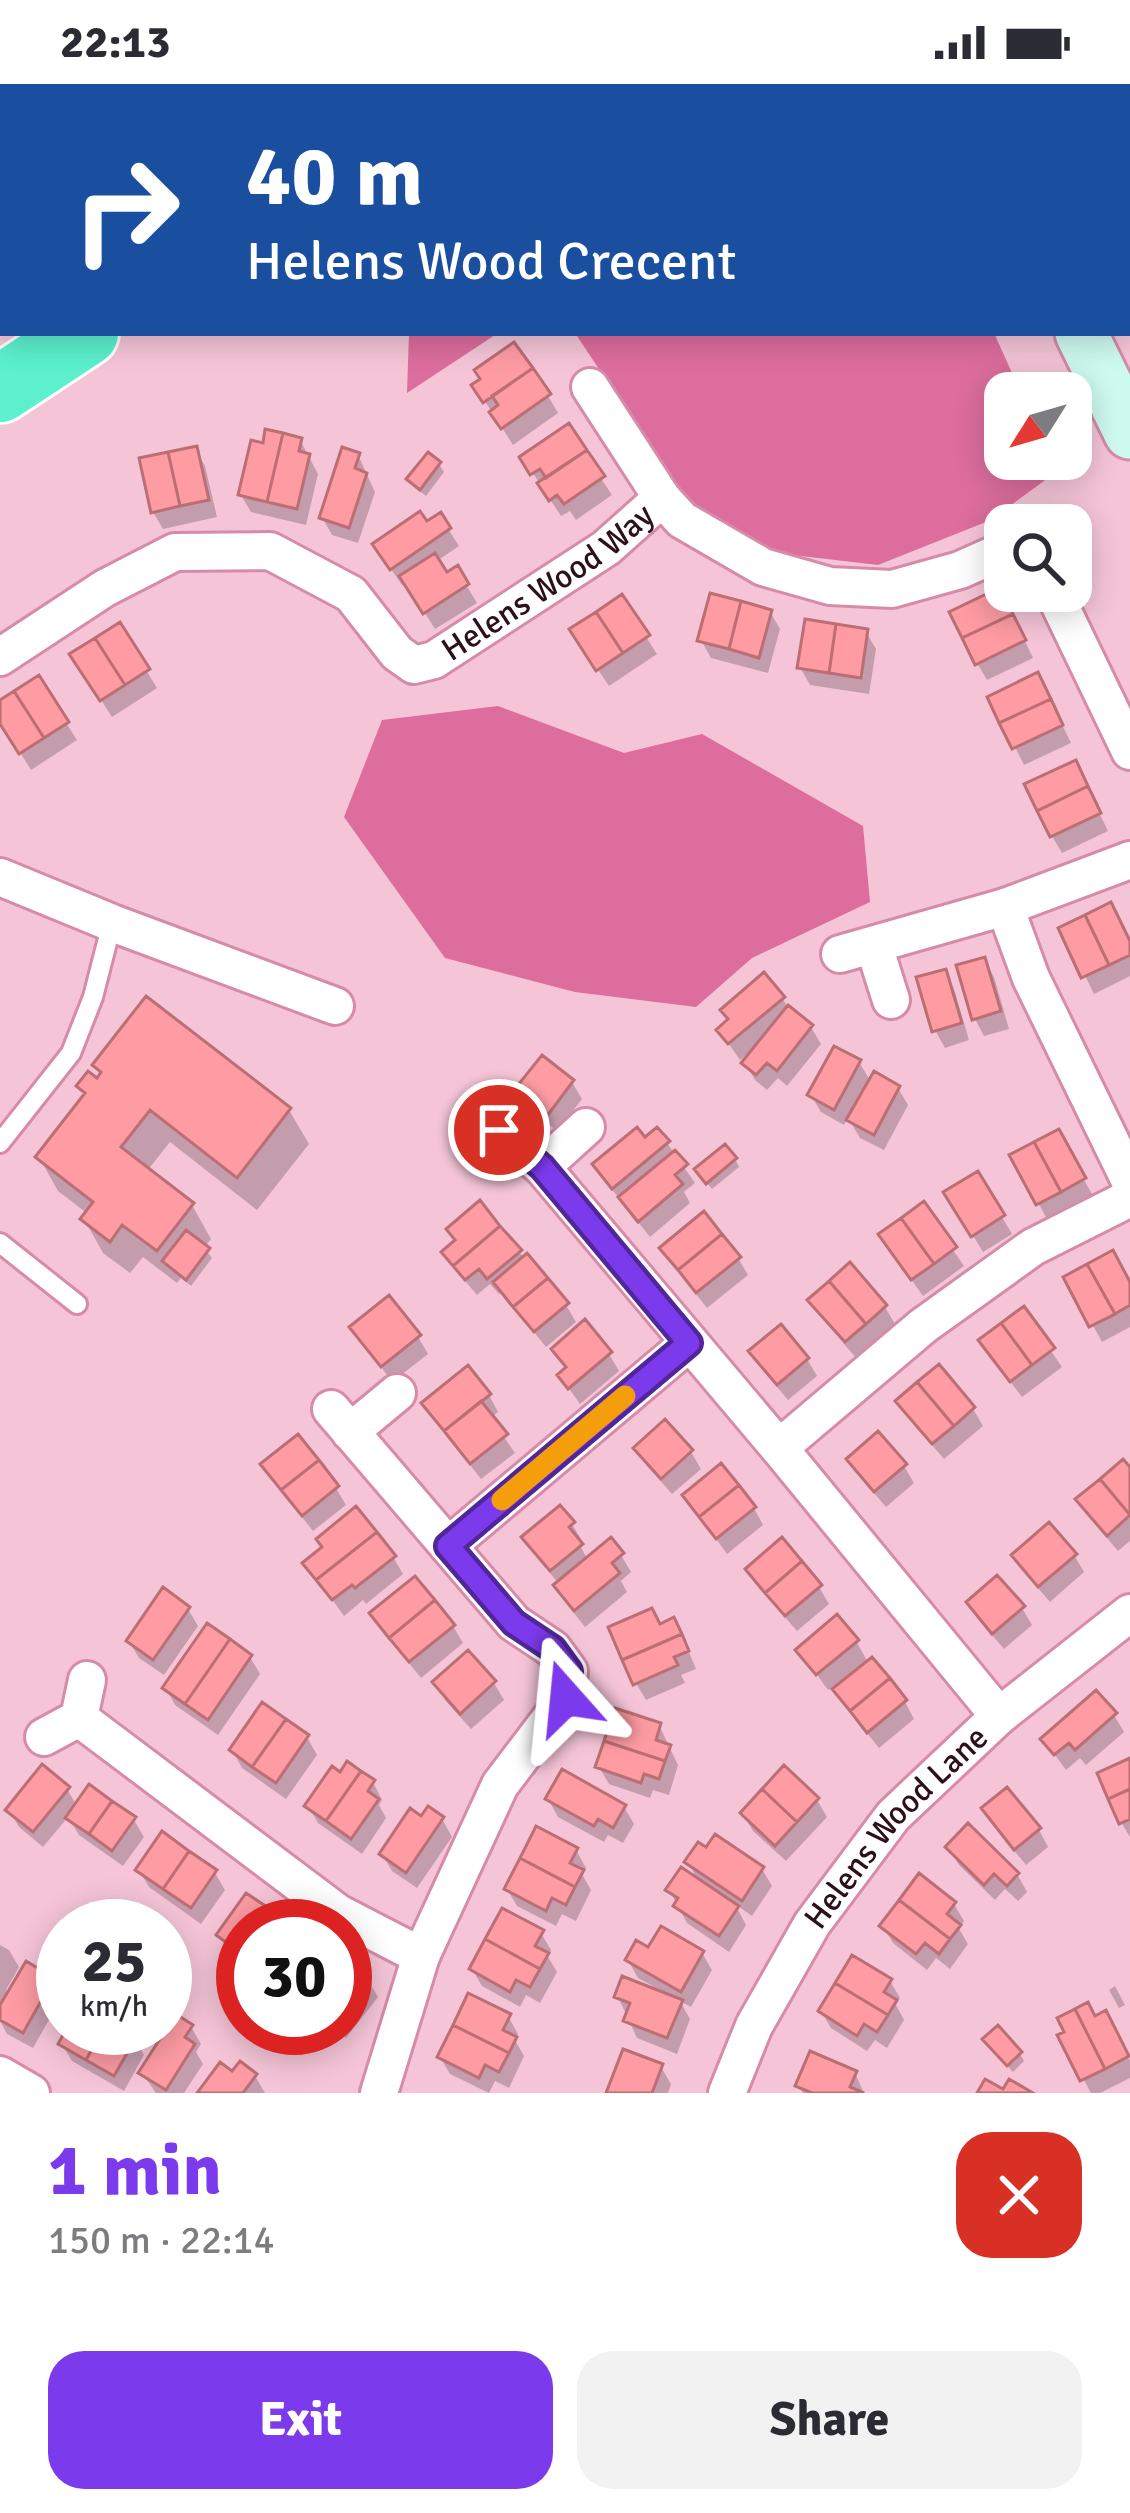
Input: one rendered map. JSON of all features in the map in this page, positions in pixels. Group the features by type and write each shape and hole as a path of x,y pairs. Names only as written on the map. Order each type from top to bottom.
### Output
{"highway":[{"path":"0,389 80,336"}],"street":[{"path":"1083,336 1130,433"},
{"name":"Helens Wood Way","path":"590,387 662,498 682,520 763,566 830,586 892,589 984,559"},
{"name":"Helens Wood Way","path":"0,657 105,588 175,552 270,551 351,594 398,653 414,665 434,660 606,548 662,498"},
{"path":"1063,612 1130,752"},
{"path":"891,1000 857,950 1005,907 1130,860"},
{"path":"0,877 334,1006"},
{"path":"1005,907 1031,978 1130,1181"},
{"path":"542,1167 586,1127"},
{"path":"499,1130 542,1167 999,1716"},
{"path":"779,1448 923,1326 1033,1246 1130,1198"},
{"path":"448,1546 689,1343"},
{"path":"379,2093 421,1956 500,1785 566,1698 569,1671 553,1649 514,1623 340,1420 397,1393"},
{"name":"Helens Wood Lane","path":"727,2093 754,2026 812,1924 892,1816 999,1716 1124,1630"},
{"path":"44,1738 79,1718 88,1680"},
{"path":"79,1718 338,1912 421,1956"},
{"path":"0,2074 31,2093"}],"lane":[{"path":"0,1143 71,1053 93,998 112,923"},
{"path":"0,1244 77,1304"}],"shaded area":[{"path":"409,336 493,336 407,393"},
{"path":"577,336 995,336 1012,372 984,372 984,480 1045,480 1013,504 984,504 984,523 878,565 767,552 684,497"},
{"path":"498,706 624,753 702,734 863,826 870,902 752,958 696,1007 575,992 445,958 344,817 382,720"}],"building":[{"path":"514,342 533,368 483,403 471,385 480,379 474,370"},
{"path":"533,368 551,394 501,429 489,412 498,405 492,396"},
{"path":"569,423 587,450 546,478 540,469 530,475 519,457"},
{"path":"265,429 283,433 267,502 238,495 251,440 263,443"},
{"path":"283,433 302,438 299,451 310,454 297,509 267,502"},
{"path":"197,446 209,500 180,506 168,452"},
{"path":"342,447 360,453 355,468 367,473 349,528 319,518"},
{"path":"587,450 605,476 564,504 557,495 549,501 537,483"},
{"path":"168,452 180,506 151,513 139,458"},
{"path":"428,452 441,462 420,490 406,479"},
{"path":"420,511 427,521 441,512 451,528 390,570 372,544"},
{"path":"435,553 447,572 458,565 469,584 423,614 399,576"},
{"path":"710,593 741,601 729,649 697,641"},
{"path":"622,594 650,635 623,653 596,612"},
{"path":"984,595 984,612 1013,614 962,638 949,612"},
{"path":"741,601 772,610 759,658 729,649"},
{"path":"596,612 623,653 596,671 569,629"},
{"path":"1013,614 1026,640 975,665 962,638"},
{"path":"805,619 836,624 829,673 797,668"},
{"path":"120,622 150,669 125,685 95,638"},
{"path":"836,624 868,629 861,678 829,673"},
{"path":"95,638 125,685 100,701 69,654"},
{"path":"1038,672 1051,699 999,723 987,697"},
{"path":"39,675 69,722 44,738 14,691"},
{"path":"14,691 44,738 19,754 0,724 0,700"},
{"path":"1051,699 1063,725 1012,749 999,723"},
{"path":"1076,760 1088,786 1037,811 1024,784"},
{"path":"1088,786 1101,813 1050,837 1037,811"},
{"path":"1111,902 1130,941 1130,955 1109,965 1085,915"},
{"path":"1085,915 1109,965 1081,978 1058,928"},
{"path":"985,957 1001,1011 972,1020 956,965"},
{"path":"946,969 962,1023 932,1032 916,977"},
{"path":"764,972 785,997 728,1044 716,1030 728,1019 720,1010"},
{"path":"146,996 291,1108 237,1178 150,1110 121,1147 194,1203 157,1251 122,1225 110,1242 80,1219 93,1202 35,1157 85,1093 76,1086 88,1071 97,1078 101,1072 92,1065"},
{"path":"788,1005 813,1025 777,1071 767,1063 756,1075 741,1063"},
{"path":"834,1046 861,1060 834,1110 807,1095"},
{"path":"542,1055 574,1080 547,1116 514,1090"},
{"path":"874,1071 900,1086 874,1135 846,1120"},
{"path":"637,1127 645,1137 657,1127 670,1141 612,1189 592,1164"},
{"path":"1059,1129 1086,1178 1061,1192 1034,1142"},
{"path":"1034,1142 1061,1192 1036,1205 1009,1155"},
{"path":"725,1144 737,1158 706,1184 694,1169"},
{"path":"675,1150 688,1164 675,1175 683,1184 638,1222 618,1197"},
{"path":"978,1171 1005,1215 971,1237 943,1192"},
{"path":"480,1200 500,1226 453,1266 441,1252 455,1240 446,1229"},
{"path":"924,1201 957,1247 934,1264 901,1218"},
{"path":"704,1211 722,1234 678,1270 659,1248"},
{"path":"901,1218 934,1264 911,1280 878,1234"},
{"path":"500,1226 522,1250 487,1279 479,1269 465,1280 453,1266"},
{"path":"186,1230 210,1248 186,1280 162,1261"},
{"path":"722,1234 741,1257 696,1293 678,1270"},
{"path":"1113,1250 1130,1282 1130,1305 1115,1314 1087,1264"},
{"path":"527,1253 548,1278 513,1307 493,1282"},
{"path":"850,1262 887,1305 866,1324 829,1281"},
{"path":"1087,1264 1115,1314 1089,1327 1063,1277"},
{"path":"548,1278 569,1303 534,1332 513,1307"},
{"path":"829,1281 866,1324 845,1342 807,1300"},
{"path":"389,1295 421,1335 381,1367 349,1327"},
{"path":"1024,1306 1055,1348 1032,1365 1001,1323"},
{"path":"585,1319 612,1352 568,1389 557,1375 566,1367 551,1349"},
{"path":"1001,1323 1032,1365 1010,1382 978,1340"},
{"path":"781,1324 809,1358 777,1385 748,1351"},
{"path":"939,1364 975,1407 954,1426 917,1382"},
{"path":"468,1365 491,1394 444,1431 421,1403"},
{"path":"917,1382 954,1426 932,1444 895,1401"},
{"path":"481,1401 508,1434 470,1464 444,1431"},
{"path":"665,1419 693,1450 661,1479 633,1448"},
{"path":"878,1431 907,1464 874,1492 846,1459"},
{"path":"298,1434 319,1460 281,1490 260,1464"},
{"path":"1123,1459 1130,1467 1130,1515 1100,1479"},
{"path":"319,1460 339,1486 302,1516 281,1490"},
{"path":"721,1463 739,1485 699,1517 682,1495"},
{"path":"1100,1479 1130,1515 1107,1536 1075,1499"},
{"path":"739,1485 756,1507 716,1539 699,1517"},
{"path":"560,1505 575,1522 569,1527 583,1544 550,1571 521,1537"},
{"path":"356,1506 377,1532 316,1580 302,1563 322,1547 316,1539"},
{"path":"1049,1522 1077,1554 1038,1587 1011,1555"},
{"path":"377,1532 396,1556 332,1600 316,1580"},
{"path":"611,1537 624,1553 612,1563 620,1573 574,1611 553,1585"},
{"path":"782,1537 802,1561 765,1593 745,1569"},
{"path":"802,1561 822,1585 785,1616 765,1593"},
{"path":"997,1575 1025,1606 992,1634 966,1602"},
{"path":"415,1576 435,1600 389,1638 369,1613"},
{"path":"163,1587 190,1607 153,1660 126,1641"},
{"path":"435,1600 455,1625 409,1662 389,1638"},
{"path":"652,1608 660,1624 674,1617 682,1634 622,1660 608,1627"},
{"path":"837,1614 859,1640 816,1675 795,1650"},
{"path":"207,1623 230,1639 185,1704 162,1688"},
{"path":"682,1634 689,1651 674,1657 678,1665 633,1685 622,1660"},
{"path":"230,1639 252,1655 208,1720 185,1704"},
{"path":"468,1650 496,1681 460,1714 432,1682"},
{"path":"872,1657 890,1678 850,1711 832,1689"},
{"path":"890,1678 907,1700 867,1733 850,1711"},
{"path":"1096,1690 1117,1713 1075,1750 1069,1743 1054,1755 1040,1739"},
{"path":"262,1702 286,1719 252,1767 229,1750"},
{"path":"615,1708 661,1723 656,1740 671,1745 665,1761 604,1741"},
{"path":"286,1719 309,1735 276,1783 252,1767"},
{"path":"604,1741 665,1761 659,1779 644,1774 641,1783 595,1767"},
{"path":"1130,1758 1130,1789 1108,1799 1097,1773"},
{"path":"347,1761 361,1771 326,1821 304,1806 332,1766 340,1772"},
{"path":"42,1764 70,1787 33,1832 5,1810"},
{"path":"784,1765 819,1798 797,1822 762,1789"},
{"path":"562,1769 626,1805 613,1828 598,1819 594,1826 545,1799"},
{"path":"361,1771 375,1780 368,1791 379,1799 351,1839 326,1821"},
{"path":"89,1784 112,1801 89,1834 65,1818"},
{"path":"1007,1787 1041,1828 1014,1850 981,1808"},
{"path":"762,1789 797,1822 775,1846 740,1813"},
{"path":"1130,1789 1130,1819 1119,1824 1108,1799"},
{"path":"112,1801 136,1817 112,1851 89,1834"},
{"path":"428,1806 444,1817 406,1873 379,1854 410,1808 421,1816"},
{"path":"968,1823 1019,1873 1007,1886 994,1874 984,1885 945,1847"},
{"path":"536,1826 578,1848 570,1863 584,1870 575,1887 520,1858"},
{"path":"162,1831 189,1851 163,1889 135,1870"},
{"path":"715,1834 764,1867 742,1901 684,1862 698,1842 706,1847"},
{"path":"189,1851 217,1870 192,1907 192,1899 178,1899 163,1889"},
{"path":"520,1858 575,1887 566,1905 552,1898 546,1911 504,1889"},
{"path":"681,1867 739,1906 719,1936 673,1906 678,1898 665,1890"},
{"path":"919,1873 956,1902 947,1914 961,1925 950,1939 899,1900"},
{"path":"899,1900 950,1939 939,1954 925,1943 916,1954 879,1926"},
{"path":"502,1908 544,1930 535,1946 549,1953 540,1969 485,1939"},
{"path":"661,1926 704,1951 681,1992 625,1960 636,1940 648,1947"},
{"path":"485,1939 540,1969 530,1987 516,1980 510,1992 469,1969"},
{"path":"852,1955 892,1979 884,1992 897,2000 888,2015 835,1983"},
{"path":"26,1961 36,1967 36,2010 23,2033 0,2020 0,2005"},
{"path":"622,1976 683,2000 667,2038 623,2021 630,2003 614,1997"},
{"path":"835,1983 888,2015 877,2032 864,2024 857,2036 818,2011"},
{"path":"468,1993 511,2014 503,2030 517,2037 509,2053 453,2025"},
{"path":"1088,2002 1095,2016 1106,2010 1129,2056 1105,2069 1075,2009"},
{"path":"1075,2009 1105,2069 1080,2081 1057,2035 1064,2032 1057,2018"},
{"path":"453,2025 509,2053 499,2072 485,2065 479,2078 437,2057"},
{"path":"998,2025 1022,2052 1007,2066 982,2039"},
{"path":"623,2049 663,2064 652,2093 606,2093"},
{"path":"810,2051 857,2071 850,2087 864,2093 812,2093 795,2086"},
{"path":"89,2055 126,2055 114,2076 86,2060"},
{"path":"150,2055 188,2055 166,2090 138,2073"},
{"path":"240,2061 257,2074 243,2093 197,2093 220,2062 232,2071"},
{"path":"985,2079 1003,2089 1009,2079 1033,2093 977,2093"}],"slow traffic":[{"path":"502,1500 625,1396"}],"route":[{"path":"499,1130 542,1167 689,1343 448,1546 514,1623 553,1649 569,1671 566,1698"}]}
